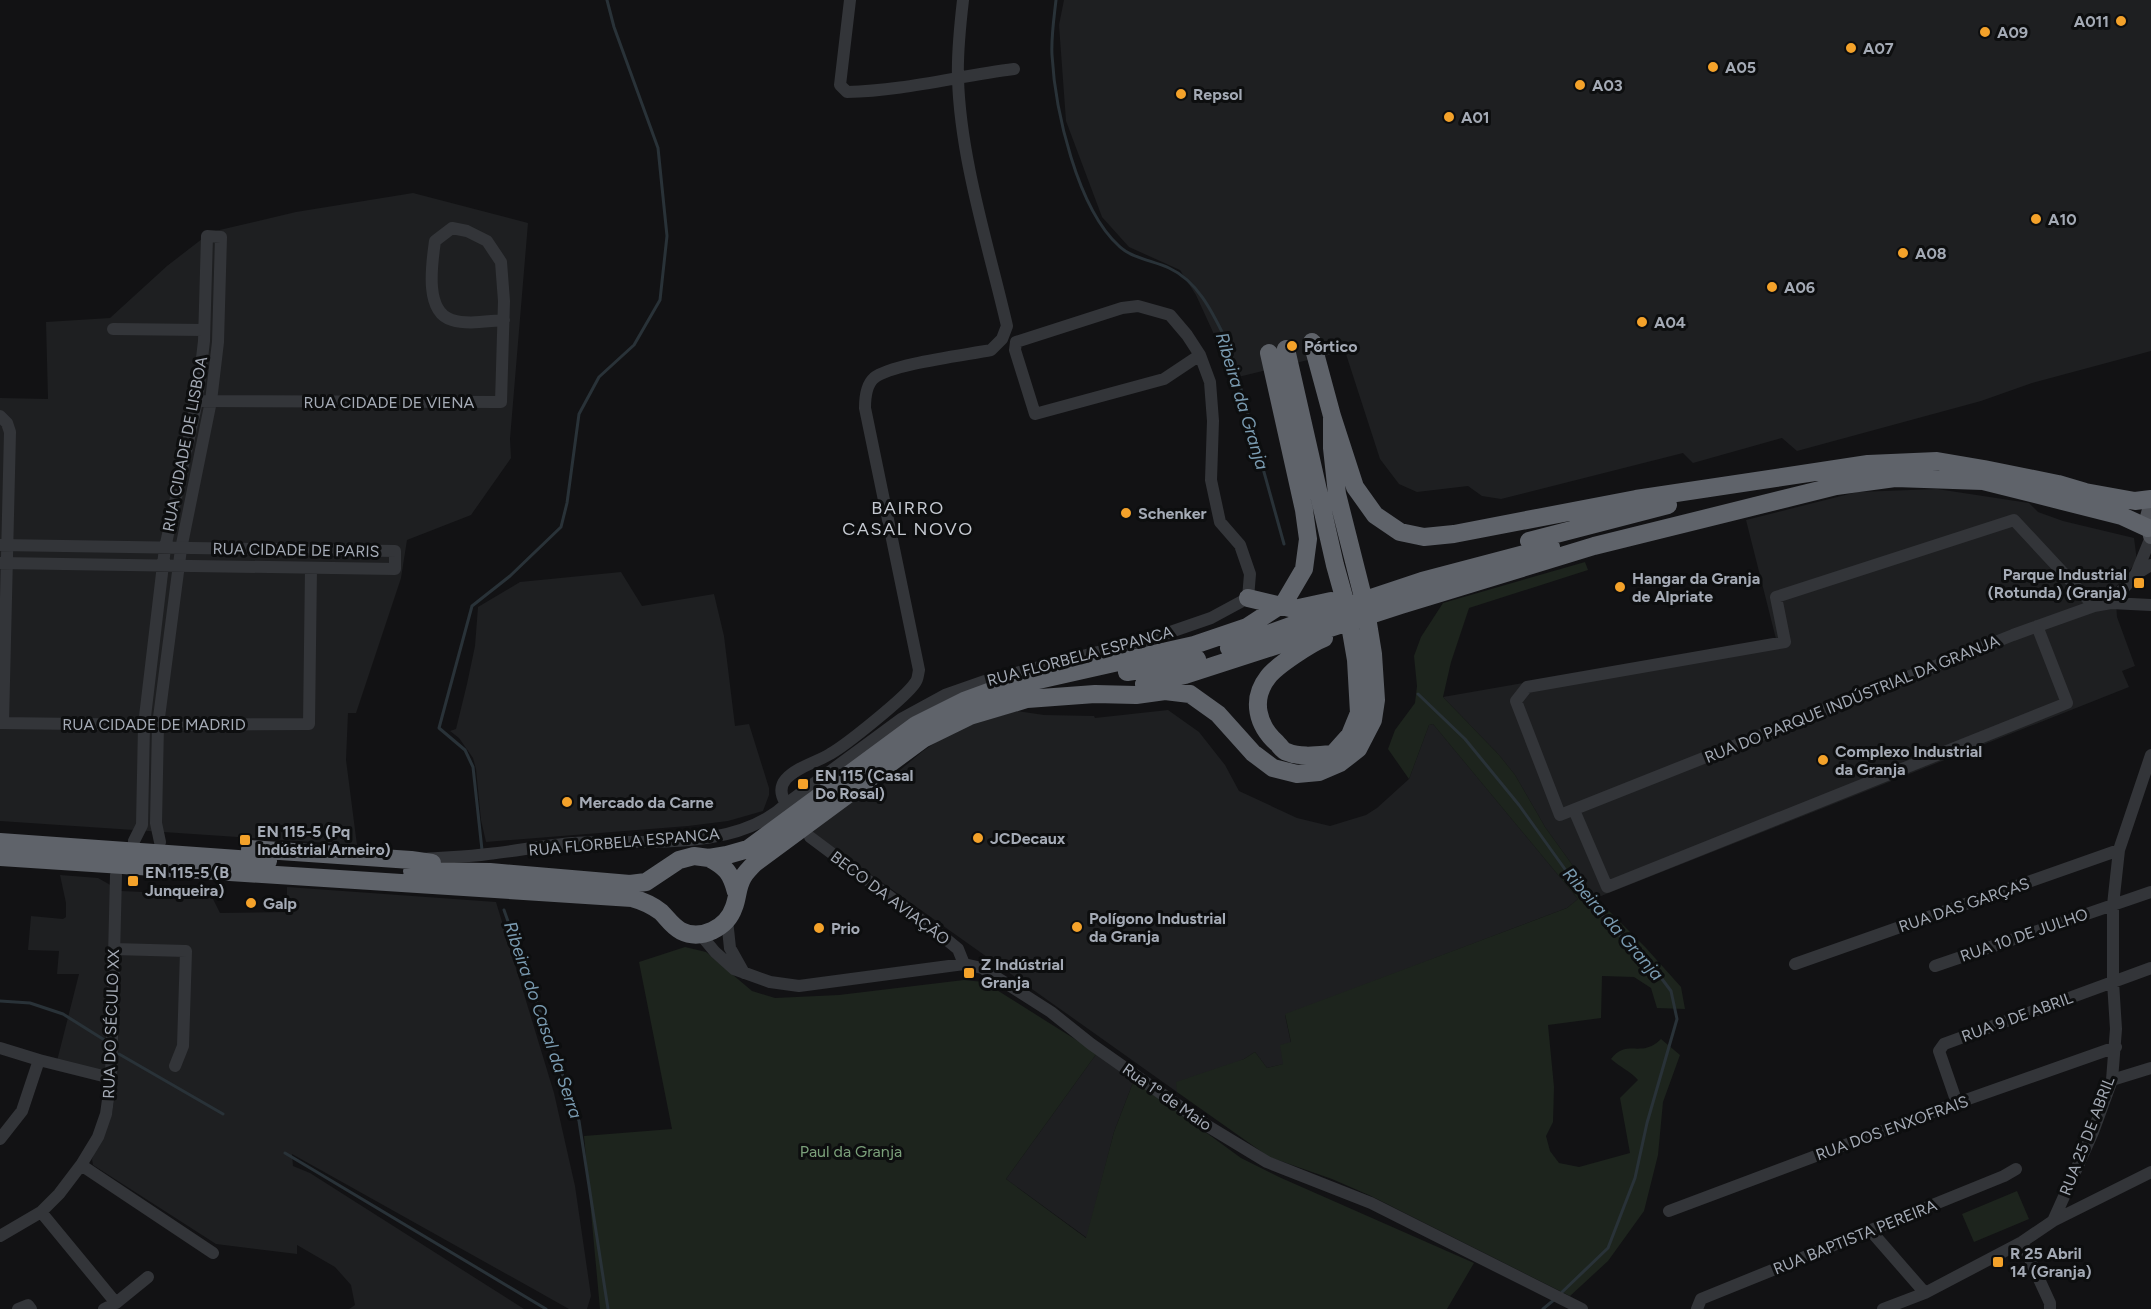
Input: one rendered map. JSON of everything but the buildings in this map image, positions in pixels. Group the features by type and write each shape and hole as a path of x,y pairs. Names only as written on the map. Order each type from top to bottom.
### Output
{"highway":[{"path":"1312,342 1332,416 1355,487 1375,515 1400,532 1424,537 1454,534 1636,499 1868,464 1936,461 2135,501 2151,499"},
{"path":"0,840 50,834 134,842 411,860 490,872 630,884 646,882 679,860 694,856 709,858 748,849 916,725 964,701 994,690 1194,645 1247,627 1284,603 1304,569 1308,539 1277,351 1335,566 1365,657 1376,700 1373,720 1358,749 1340,763 1319,772 1297,774 1273,768 1252,753 1218,714 1190,694 1165,691 1136,695 1095,694 1027,699 969,716 923,739 755,863 743,876 736,892 734,907 727,920 715,930 700,934 685,933 671,925 662,913 657,898 659,883 667,869"},
{"path":"1332,416 1332,448 1337,494 1365,605 1365,657 1359,713 1350,735 1333,754 1307,756 1286,752 1266,734 1259,718 1257,703 1261,688 1269,676 1317,640 1401,605"},
{"path":"994,690 1185,663 1422,581 1808,480 1865,470 1929,467 1984,469"},
{"path":"1248,598 1294,609 1324,603 1402,575 1610,519 1787,477"},
{"path":"1095,694 1185,675 1594,546 1836,486 1895,478 1983,481 2122,516 2150,534"},
{"path":"0,840 409,871 490,872"},
{"path":"0,856 632,898 646,902 662,913"},
{"path":"709,858 722,865 732,877 736,892"},
{"path":"0,867 527,900 583,894"}],"main road":[{"path":"2150,534 2148,517 2151,506"}],"street":[{"path":"850,0 840,85 847,92 958,79 981,73 1014,69"},
{"path":"786,804 782,799 781,789 785,781 793,774 832,753 895,703 916,682 919,670 865,408 866,392 873,379 891,369 991,350 1002,339 1007,326 963,137 958,79 963,0"},
{"name":"RUA CIDADE DE VIENA","path":"196,401 501,402 504,320 504,301 501,262 487,241 467,231 452,228 435,241 432,268 433,297 437,310 451,320 471,322 504,320"},
{"name":"RUA CIDADE DE LISBOA","path":"134,842 142,825 144,725 165,548 196,401 204,330 207,236 221,237 218,342 212,401 182,549 158,725 156,823 160,842"},
{"path":"1200,355 1164,379 1035,414 1014,350 1016,342 1122,308 1138,306 1170,315 1200,355 1210,382 1213,421 1211,480 1220,522 1240,545 1250,574 1248,598"},
{"path":"113,329 204,330"},
{"path":"0,416 7,423 10,432 4,545 2,723"},
{"name":"RUA DO PARQUE INDÚSTRIAL DA GRANJA","path":"2094,606 2014,520 1776,597 1785,642 1527,687 1516,701 1560,815 2037,626 2094,606 2111,603"},
{"path":"2136,574 2150,534"},
{"name":"RUA CIDADE DE PARIS","path":"4,545 395,551 395,569 4,563"},
{"path":"2111,603 2136,574 2151,565"},
{"name":"RUA CIDADE DE MADRID","path":"2,723 309,724 311,568"},
{"name":"RUA FLORBELA ESPANCA","path":"411,860 486,855 572,843 675,840 718,836 774,816 786,804 901,719 945,695 985,681 1153,638 1211,618 1248,598"},
{"path":"2111,603 2151,605"},
{"path":"1574,810 1607,887 2067,703 2037,626"},
{"name":"RUA 25 DE ABRIL","path":"2053,1221 2112,1080 2116,1047 2113,905 2119,850 2151,755"},
{"name":"BECO DA AVIAÇÃO","path":"810,837 940,934 957,949 964,964"},
{"name":"RUA DAS GARÇAS","path":"1795,964 2119,850"},
{"name":"RUA DO SÉCULO XX","path":"0,1236 41,1212 59,1194 98,1137 106,1114 111,1078 116,874"},
{"name":"RUA 10 DE JULHO","path":"1935,966 2151,892"},
{"path":"727,920 730,948 744,973"},
{"name":"Rua 1º de Maio","path":"700,934 734,969 770,982 799,986 964,964 982,968 1051,1012 1091,1044 1206,1125 1267,1162 1371,1203 1582,1309"},
{"path":"114,949 186,951 183,1046 175,1066"},
{"name":"RUA 9 DE ABRIL","path":"1957,1103 1939,1051 1944,1044 2151,968"},
{"name":"RUA DOS ENXOFRAIS","path":"1669,1211 1957,1103 2116,1047"},
{"path":"0,1048 111,1078"},
{"path":"0,1139 22,1111 39,1060"},
{"path":"2112,1080 2151,1068"},
{"path":"81,1165 213,1254"},
{"name":"RUA BAPTISTA PEREIRA","path":"1697,1309 1701,1299 2004,1176 2016,1169"},
{"path":"1883,1309 1925,1293 2022,1242 2053,1221 2151,1172"},
{"path":"41,1212 116,1303"},
{"path":"1870,1230 1925,1293"},
{"path":"2022,1242 2050,1303 2050,1309"},
{"path":"104,1309 116,1303 148,1277"},
{"path":"18,1309 28,1305 30,1309"}],"shaded area":[{"path":"1064,0 2151,0 2151,351 2032,383 1981,401 1797,451 1782,438 1693,463 1683,453 1501,499 1482,496 1468,486 1417,492 1399,484 1380,459 1345,351 1234,378 1196,295 1180,270 1129,247 1102,217 1066,121 1059,25"},
{"path":"413,193 528,223 510,439 511,458 471,515 407,540 401,578 356,713 348,713 346,760 357,845 0,821 0,398 48,399 46,322 110,318 167,266 211,232 296,212"},
{"path":"1937,489 2029,503 2038,512 2063,521 2134,538 2137,561 2115,588 2117,617 2135,666 2122,671 2129,687 1596,898 1545,827 1515,775 1499,755 1443,697 1776,639 1746,520 1857,492"},
{"path":"621,572 642,606 714,594 724,636 735,726 749,724 769,788 763,811 728,821 688,826 486,842 473,758 459,738 450,731 456,729 467,684 475,646 478,607 520,582"},
{"path":"1168,710 1199,732 1225,765 1239,791 1297,818 1330,826 1366,815 1409,779 1429,725 1433,724 1578,899 1567,908 1285,1015 1291,1043 1284,1064 1267,1068 1255,1052 1177,1092 811,832 864,793 882,785 923,751 954,730 1017,711 1044,715 1094,716 1095,718"},
{"path":"60,875 98,878 121,891 211,895 220,913 287,912 287,887 496,902 554,1093 575,1186 591,1296 587,1309 569,1309 292,1154 293,1166 310,1173 524,1309 349,1309 355,1305 351,1285 335,1267 297,1245 297,1254 216,1244 93,1165 92,1159 112,1113 118,1077 57,1061 79,974 57,974 59,951 28,950 31,916 63,919 66,917 66,903"},
{"path":"1097,1053 1134,1080 1114,1132 1087,1238 1006,1179"}],"green space":[{"path":"1585,562 1588,570 1469,608 1451,662 1443,697 1499,755 1515,775 1545,827 1596,898 1681,987 1685,1009 1657,1008 1651,988 1634,977 1602,976 1601,1018 1548,1025 1554,1087 1553,1122 1546,1136 1550,1151 1559,1163 1579,1167 1630,1153 1620,1098 1638,1080 1611,1059 1617,1053 1629,1049 1647,1048 1661,1039 1680,1055 1663,1102 1658,1155 1644,1211 1608,1261 1570,1296 1371,1196 1332,1179 1269,1157 1177,1092 1176,1082 1244,1059 1255,1052 1267,1068 1283,1064 1280,1045 1291,1042 1285,1014 1567,908 1578,899 1433,724 1429,725 1409,779 1388,749 1395,730 1415,703 1417,686 1414,656 1421,637 1443,603"},
{"name":"Paul da Granja","path":"685,947 706,952 752,991 775,998 839,995 964,980 984,982 1097,1053 1006,1179 1086,1238 1114,1132 1134,1080 1241,1158 1474,1263 1447,1309 600,1309 584,1136 672,1129 639,962"},
{"path":"2017,1191 2029,1219 1974,1242 1962,1214"}],"waterway":[{"name":"Ribeira do Casal da Serra","path":"482,850 473,767 465,750 439,728 472,606 510,576 561,527 567,503 579,414 599,377 634,345 660,300 667,236 658,148 614,27 607,0"},
{"name":"Ribeira da Granja","path":"1056,0 1052,41 1054,77 1063,130 1080,183 1091,208 1104,229 1119,246 1130,254 1180,274 1198,291 1212,313 1229,346 1284,544"},
{"name":"Ribeira da Granja","path":"1418,694 1465,739 1519,805 1577,886 1633,951 1656,971 1671,991 1677,1019 1647,1123 1635,1178 1608,1248 1559,1295"},
{"name":"Ribeira do Casal da Serra","path":"504,910 579,1121 608,1309"},
{"path":"0,1001 30,1003 63,1014 106,1041"},
{"path":"119,1054 223,1114"},
{"path":"285,1153 546,1309"},
{"name":"Ribeira da Granja","path":"1543,1309 1555,1299"}],"place":[{"name":"A011","path":"2121,21"},
{"name":"A09","path":"1985,32"},
{"name":"A07","path":"1851,48"},
{"name":"A05","path":"1713,67"},
{"name":"A03","path":"1580,85"},
{"name":"Repsol","path":"1181,94"},
{"name":"A01","path":"1449,117"},
{"name":"A10","path":"2036,219"},
{"name":"A08","path":"1903,253"},
{"name":"A06","path":"1772,287"},
{"name":"A04","path":"1642,322"},
{"name":"Pórtico","path":"1292,346"},
{"name":"Schenker","path":"1126,513"},
{"name":"Parque Industrial (Rotunda) (Granja)","path":"2139,583"},
{"name":"Hangar da Granja de Alpriate","path":"1620,587"},
{"name":"Complexo Industrial da Granja","path":"1823,760"},
{"name":"EN 115 (Casal Do Rosal)","path":"803,784"},
{"name":"Mercado da Carne","path":"567,802"},
{"name":"JCDecaux","path":"978,838"},
{"name":"EN 115-5 (Pq Indústrial Arneiro)","path":"245,840"},
{"name":"EN 115-5 (B Junqueira)","path":"133,881"},
{"name":"Galp","path":"251,903"},
{"name":"Polígono Industrial da Granja","path":"1077,927"},
{"name":"Prio","path":"819,928"},
{"name":"Z Indústrial Granja","path":"969,973"},
{"name":"R 25 Abril 14 (Granja)","path":"1998,1262"}],"district":[{"name":"BAIRRO CASAL NOVO","path":"908,518"}]}
